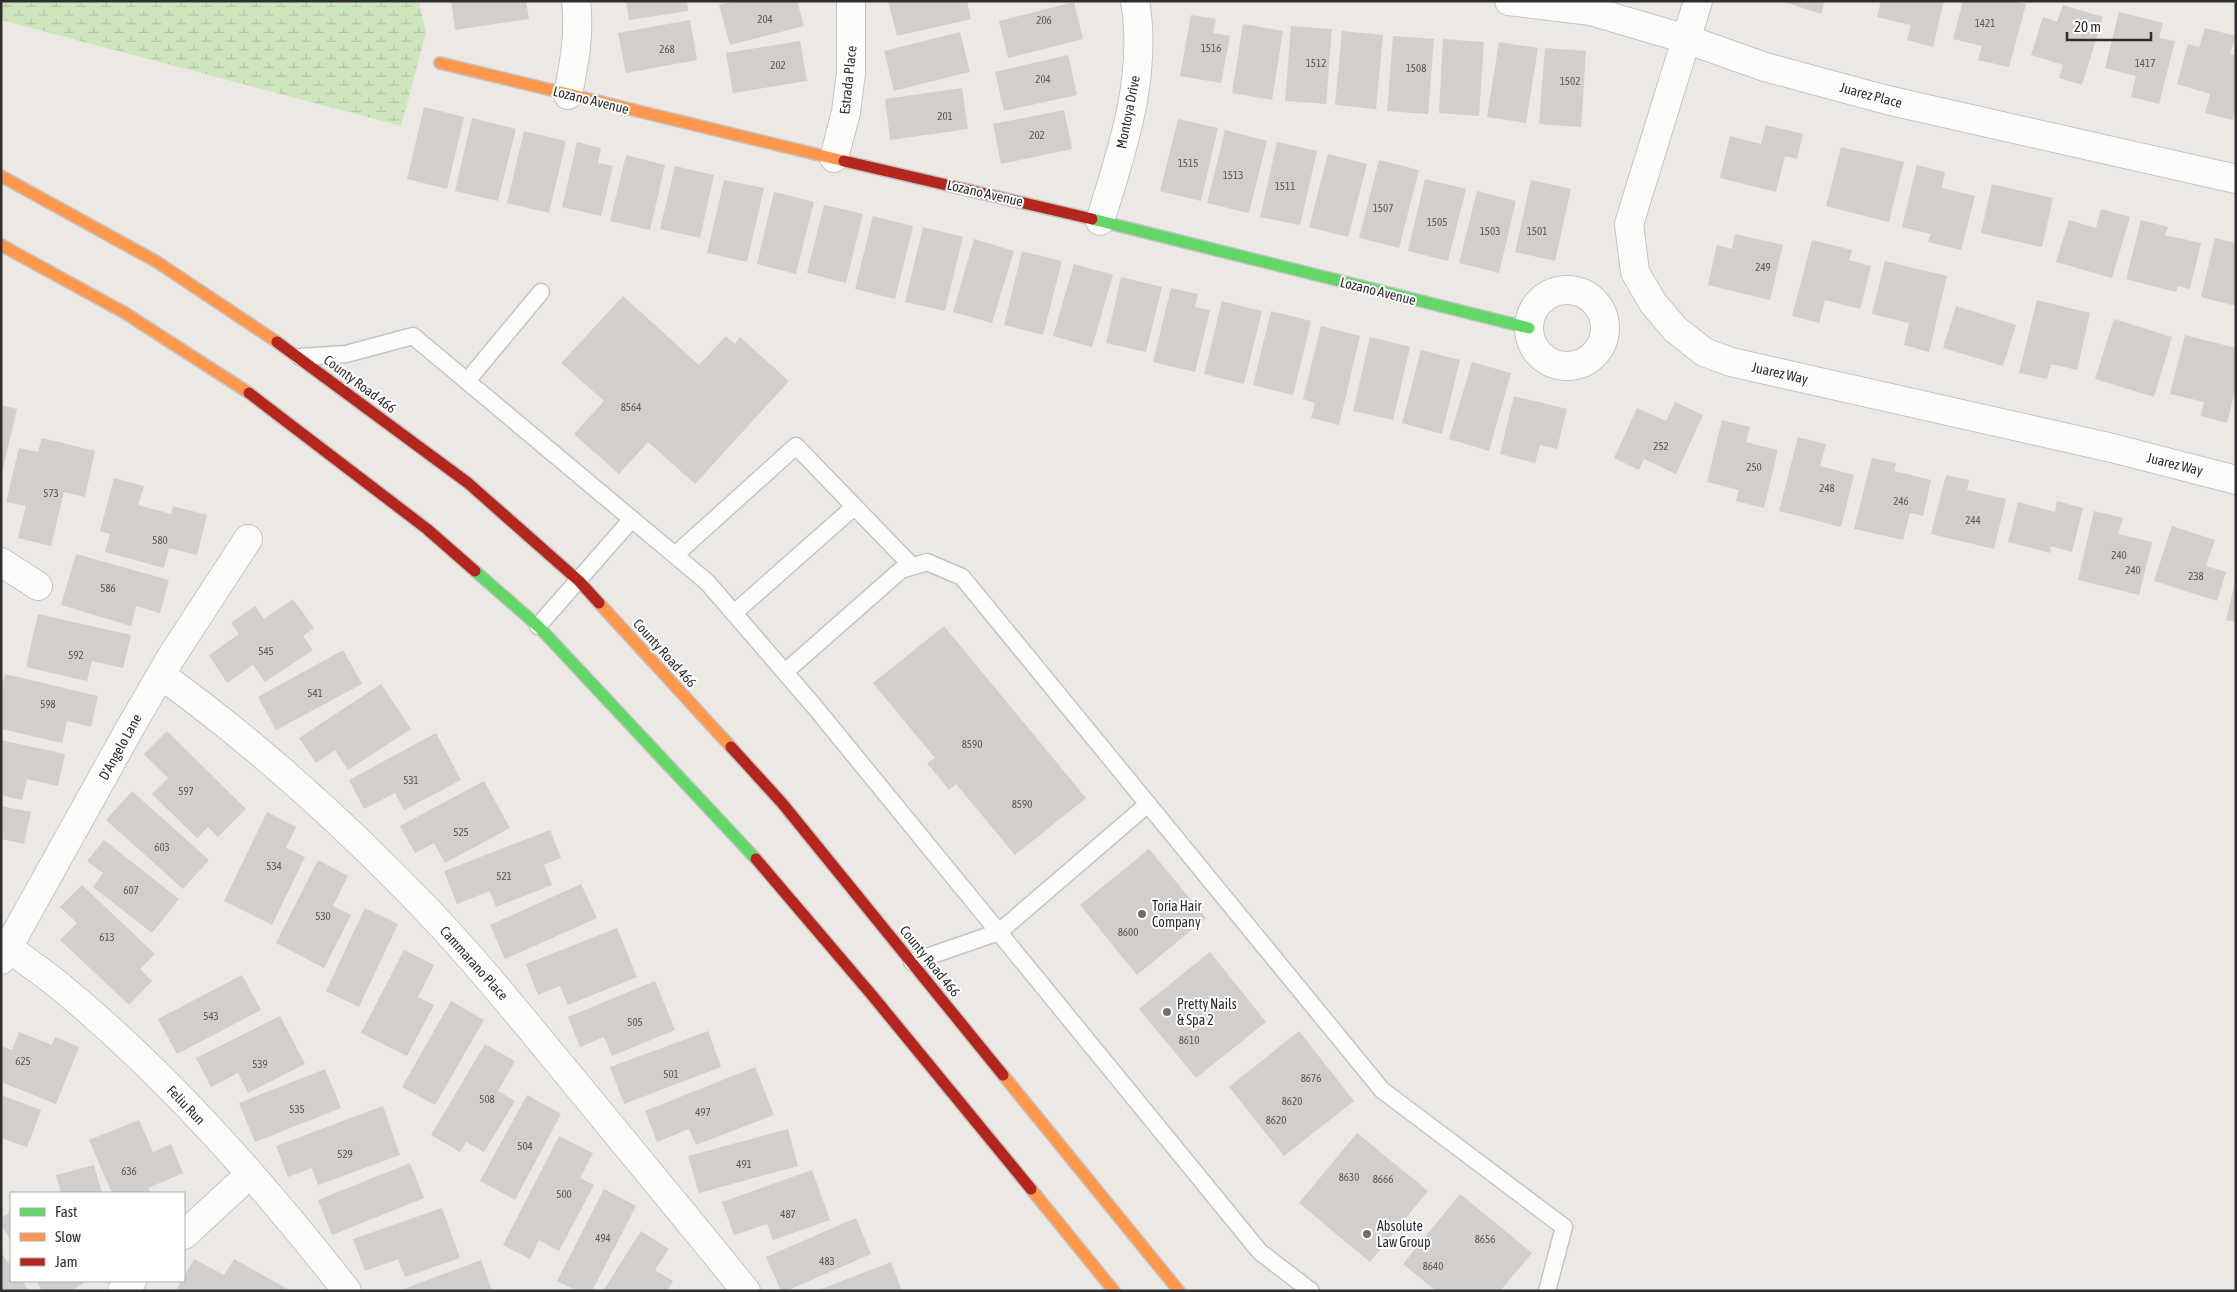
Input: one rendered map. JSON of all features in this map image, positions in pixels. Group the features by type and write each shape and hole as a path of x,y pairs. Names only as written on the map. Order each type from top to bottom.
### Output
{"main road":[{"name":"Lozano Avenue","path":"440,64 1100,221 1529,328"},
{"name":"County Road 466","path":"1,176 157,262 300,357 468,483 579,580 782,803 1179,1291"},
{"path":"1,245 126,314 247,392 427,529 538,626 745,846 871,994 1114,1291"}],"street":[{"path":"568,95 577,50 578,21 576,1"},
{"name":"Estrada Place","path":"834,158 846,112 851,73 851,1"},
{"name":"Montoya Drive","path":"1100,221 1120,153 1135,91 1138,46 1135,1"},
{"name":"Juarez Place","path":"1509,1 1591,11 1686,38 1765,67 1887,100 2236,179"},
{"name":"Juarez Way","path":"1698,1 1629,224 1635,272 1648,295 1675,329 1704,352 1731,362 2102,446 2236,480"},
{"name":"D'Angelo Lane","path":"4,950 161,675 248,539"},
{"path":"1,562 38,586"},
{"name":"Cammarano Place","path":"161,675 210,710 297,784 377,859 430,914 508,1001 746,1291"},
{"name":"Feliu Run","path":"4,950 56,983 115,1035 172,1090 250,1174 347,1291"},
{"path":"185,1234 250,1174"},
{"path":"122,1291 131,1282"}],"lane":[{"path":"467,381 541,292"},
{"path":"300,357 346,354 413,336 707,582 785,672 1260,1252 1311,1291"},
{"path":"675,555 796,446 912,566"},
{"path":"734,613 854,507"},
{"path":"538,626 632,519"},
{"path":"785,672 901,570 927,562 962,578 1382,1090 1564,1227 1547,1291"},
{"path":"912,962 999,932 1148,804"}],"green space":[{"path":"1,1 419,1 426,33 401,126 1,20"}],"building":[{"path":"451,1 526,1 529,19 455,30"},
{"path":"626,1 687,1 688,11 629,20"},
{"path":"734,1 797,1 804,26 730,45 719,5"},
{"path":"888,1 967,1 971,19 897,36"},
{"path":"1781,1 1825,1 1821,14"},
{"path":"1881,1 1944,1 1933,47 1907,40 1911,25 1877,17"},
{"path":"1963,1 2015,1 2026,4 2009,67 1978,60 1982,46 1953,39"},
{"path":"1074,2 1083,39 1008,58 999,21"},
{"path":"2063,5 2103,17 2082,85 2059,78 2063,65 2031,55 2043,17 2057,22"},
{"path":"2119,12 2163,23 2159,38 2175,41 2159,104 2131,97 2136,76 2105,68"},
{"path":"1191,15 1216,19 1213,33 1230,36 1221,83 1180,76"},
{"path":"690,20 697,60 626,73 618,33"},
{"path":"1243,24 1283,31 1272,100 1232,93"},
{"path":"1291,26 1332,29 1326,104 1285,101"},
{"path":"2205,28 2236,36 2230,54 2236,55 2236,109 2233,120 2205,113 2210,94 2177,84 2188,44 2199,47"},
{"path":"1342,31 1383,35 1376,109 1335,105"},
{"path":"960,32 970,72 894,91 884,51"},
{"path":"1393,36 1434,39 1428,114 1387,111"},
{"path":"1443,39 1484,42 1479,116 1439,113"},
{"path":"800,41 807,81 733,93 726,53"},
{"path":"1499,42 1538,48 1526,123 1487,117"},
{"path":"1545,48 1586,51 1581,127 1539,124"},
{"path":"1068,55 1077,95 1004,111 995,72"},
{"path":"962,88 968,129 890,140 885,99"},
{"path":"424,107 464,117 447,189 407,179"},
{"path":"1064,110 1072,149 1001,164 993,124"},
{"path":"472,118 516,129 498,201 455,191"},
{"path":"1178,119 1218,128 1201,201 1160,191"},
{"path":"1766,125 1803,134 1797,159 1785,156 1776,192 1720,178 1730,136 1761,144"},
{"path":"1225,130 1267,141 1249,213 1207,203"},
{"path":"524,131 566,141 549,213 507,203"},
{"path":"577,142 601,148 598,163 613,166 601,216 562,207"},
{"path":"1277,142 1317,151 1300,225 1260,217"},
{"path":"1841,147 1904,162 1889,222 1826,206"},
{"path":"1328,154 1367,164 1348,237 1309,227"},
{"path":"626,155 665,165 650,230 610,221"},
{"path":"1379,160 1419,170 1399,248 1359,238"},
{"path":"1917,165 1945,172 1942,188 1975,196 1961,250 1928,242 1931,234 1902,227"},
{"path":"675,166 714,175 700,238 660,229"},
{"path":"1425,179 1466,189 1448,261 1408,251"},
{"path":"724,180 764,188 747,262 707,253"},
{"path":"1531,180 1571,189 1555,261 1515,252"},
{"path":"1992,184 2053,198 2042,247 1981,233"},
{"path":"1477,191 1516,201 1499,273 1459,263"},
{"path":"774,192 814,202 796,274 757,264"},
{"path":"824,205 863,214 846,283 807,273"},
{"path":"2101,209 2130,217 2112,278 2056,262 2069,220 2096,228"},
{"path":"873,216 913,226 895,299 855,289"},
{"path":"2141,220 2168,227 2165,235 2201,243 2190,289 2178,286 2176,292 2126,279"},
{"path":"923,227 963,237 945,311 905,302"},
{"path":"1735,234 1783,245 1770,300 1708,285 1717,245 1732,249"},
{"path":"2215,238 2236,243 2236,306 2201,297"},
{"path":"974,239 1014,251 992,323 953,312"},
{"path":"1812,240 1852,250 1849,260 1871,266 1860,309 1825,300 1819,323 1792,316"},
{"path":"1022,251 1062,261 1043,335 1004,325"},
{"path":"1885,261 1947,276 1929,352 1904,345 1909,323 1872,314"},
{"path":"1074,264 1113,275 1092,347 1053,336"},
{"path":"1121,277 1162,287 1146,352 1106,343"},
{"path":"1171,288 1198,294 1195,307 1210,310 1195,372 1153,362"},
{"path":"623,296 699,365 726,336 735,344 740,337 789,381 695,484 648,442 619,474 574,434 604,401 561,363"},
{"path":"2037,300 2090,313 2077,370 2051,364 2047,379 2019,373"},
{"path":"1222,301 1262,311 1244,384 1204,374"},
{"path":"1956,306 2016,325 2003,366 1943,348"},
{"path":"1271,311 1311,321 1293,395 1253,385"},
{"path":"2114,319 2172,337 2154,397 2095,379"},
{"path":"1321,326 1360,336 1339,425 1311,418 1315,403 1303,399"},
{"path":"2185,335 2236,348 2236,386 2227,423 2201,416 2204,402 2170,394"},
{"path":"1370,337 1410,347 1393,420 1353,411"},
{"path":"1421,350 1460,360 1442,434 1402,423"},
{"path":"1472,362 1511,373 1489,451 1449,439"},
{"path":"1514,396 1567,409 1557,449 1540,445 1535,463 1500,454"},
{"path":"1675,402 1703,415 1676,474 1644,459 1639,470 1614,458 1637,408 1666,421"},
{"path":"1,405 17,409 2,472 1,472"},
{"path":"1722,420 1750,427 1746,442 1778,450 1764,508 1736,501 1739,490 1707,482"},
{"path":"1798,437 1826,444 1820,466 1854,475 1841,527 1779,511"},
{"path":"42,438 95,451 85,497 64,492 51,546 18,538 26,506 6,502 19,448 38,452"},
{"path":"1872,458 1896,463 1894,471 1931,480 1923,516 1910,513 1903,540 1854,529"},
{"path":"1946,475 1969,480 1967,490 2006,499 1994,549 1931,534"},
{"path":"114,478 144,486 138,505 171,514 173,506 207,515 197,555 169,548 164,568 105,552 110,534 100,531"},
{"path":"2057,501 2083,508 2072,552 2051,546 2050,553 2008,542 2018,502 2055,512"},
{"path":"2094,511 2123,518 2118,534 2152,542 2139,595 2078,580"},
{"path":"2172,526 2215,540 2206,566 2226,572 2217,601 2154,581"},
{"path":"76,554 169,580 160,613 136,606 131,626 61,605"},
{"path":"2236,582 2236,622 2226,620"},
{"path":"293,599 314,628 303,636 313,650 265,682 253,665 227,683 209,655 239,634 231,623 255,606 264,619"},
{"path":"38,614 131,635 123,668 92,661 87,681 26,667"},
{"path":"944,626 1086,798 1015,855 956,784 949,790 927,763 935,758 873,683"},
{"path":"343,650 362,684 276,730 258,697"},
{"path":"5,674 98,696 91,727 67,721 62,743 1,729 1,688"},
{"path":"381,684 411,729 348,770 335,750 316,763 299,738"},
{"path":"167,731 246,809 218,837 208,827 197,838 152,794 168,778 144,754"},
{"path":"436,733 461,780 404,810 395,793 364,809 349,780"},
{"path":"1,740 65,754 58,786 27,779 22,800 1,795"},
{"path":"484,781 510,828 445,863 434,843 415,853 400,826"},
{"path":"132,791 209,860 183,889 106,820"},
{"path":"1,806 31,812 24,844 1,839"},
{"path":"267,812 296,827 286,848 305,857 272,925 224,901"},
{"path":"550,830 561,858 544,865 552,885 496,907 490,891 457,904 444,871"},
{"path":"104,840 179,899 152,933 93,887 103,873 87,861"},
{"path":"1149,849 1206,918 1137,975 1080,905"},
{"path":"318,860 348,876 333,906 351,915 324,968 276,943"},
{"path":"581,884 597,918 505,959 490,925"},
{"path":"82,885 155,954 140,969 152,981 129,1005 60,940 77,923 60,907"},
{"path":"365,908 398,924 359,1007 326,991"},
{"path":"617,928 637,977 568,1005 560,986 538,995 526,964"},
{"path":"404,950 434,965 418,997 434,1005 407,1056 361,1033"},
{"path":"1210,952 1266,1022 1196,1078 1139,1009"},
{"path":"242,975 261,1010 177,1054 158,1019"},
{"path":"655,981 675,1030 612,1056 604,1037 580,1047 568,1017"},
{"path":"451,1001 484,1020 435,1105 402,1087"},
{"path":"280,1016 305,1064 248,1093 238,1073 211,1087 196,1058"},
{"path":"708,1031 721,1067 624,1104 610,1067"},
{"path":"1299,1031 1354,1101 1284,1156 1229,1087"},
{"path":"19,1032 52,1045 55,1037 79,1047 56,1104 1,1082 1,1046 12,1050"},
{"path":"485,1044 515,1061 498,1091 515,1101 484,1152 466,1142 460,1152 431,1135"},
{"path":"755,1067 774,1115 696,1145 689,1129 657,1142 645,1111"},
{"path":"325,1069 341,1108 255,1142 239,1103"},
{"path":"1,1095 41,1110 27,1147 1,1138"},
{"path":"527,1095 561,1114 515,1200 480,1181"},
{"path":"383,1106 400,1155 318,1185 312,1168 288,1177 276,1146"},
{"path":"139,1120 153,1152 171,1144 183,1173 148,1188 150,1192 112,1192 89,1140"},
{"path":"788,1129 798,1166 699,1193 688,1156"},
{"path":"1357,1133 1428,1191 1370,1262 1299,1203"},
{"path":"559,1136 593,1153 580,1178 594,1185 559,1251 539,1240 530,1259 503,1245"},
{"path":"410,1163 424,1198 332,1235 318,1200"},
{"path":"94,1165 102,1192 61,1192 56,1175"},
{"path":"812,1170 830,1220 773,1240 767,1224 734,1235 722,1202"},
{"path":"604,1189 636,1206 592,1291 577,1291 557,1281"},
{"path":"1460,1194 1532,1253 1500,1291 1436,1291 1403,1264"},
{"path":"442,1208 460,1258 405,1277 398,1259 365,1271 353,1239"},
{"path":"10,1213 10,1239 1,1224 1,1218"},
{"path":"856,1218 871,1254 786,1291 781,1291 766,1257"},
{"path":"641,1231 669,1249 655,1270 673,1281 667,1291 603,1291"},
{"path":"1,1253 10,1265 10,1282 23,1282 29,1291 1,1291"},
{"path":"194,1259 224,1275 234,1259 291,1291 181,1291 177,1289 180,1282 185,1282 185,1275"},
{"path":"481,1260 492,1291 398,1291"},
{"path":"891,1262 902,1291 816,1291"},
{"path":"37,1282 85,1282 71,1291 42,1291"}],"traffic: fast":[{"path":"1092,219 1529,328"},
{"path":"475,571 538,626 756,859"}],"traffic: slow":[{"path":"440,63 844,161"},
{"path":"1,176 157,262 277,342"},
{"path":"1,245 125,313 249,393"},
{"path":"599,603 731,747"},
{"path":"1003,1075 1179,1291"},
{"path":"1031,1189 1114,1291"}],"traffic: jam":[{"path":"844,161 1092,219"},
{"path":"277,342 468,483 579,581 599,603"},
{"path":"249,393 427,529 475,571"},
{"path":"731,747 782,803 1003,1075"},
{"path":"756,859 871,994 1031,1189"}],"place":[{"name":"Toria Hair Company","path":"1142,914"},
{"name":"Pretty Nails & Spa 2","path":"1167,1012"},
{"name":"Absolute Law Group","path":"1367,1234"}]}
